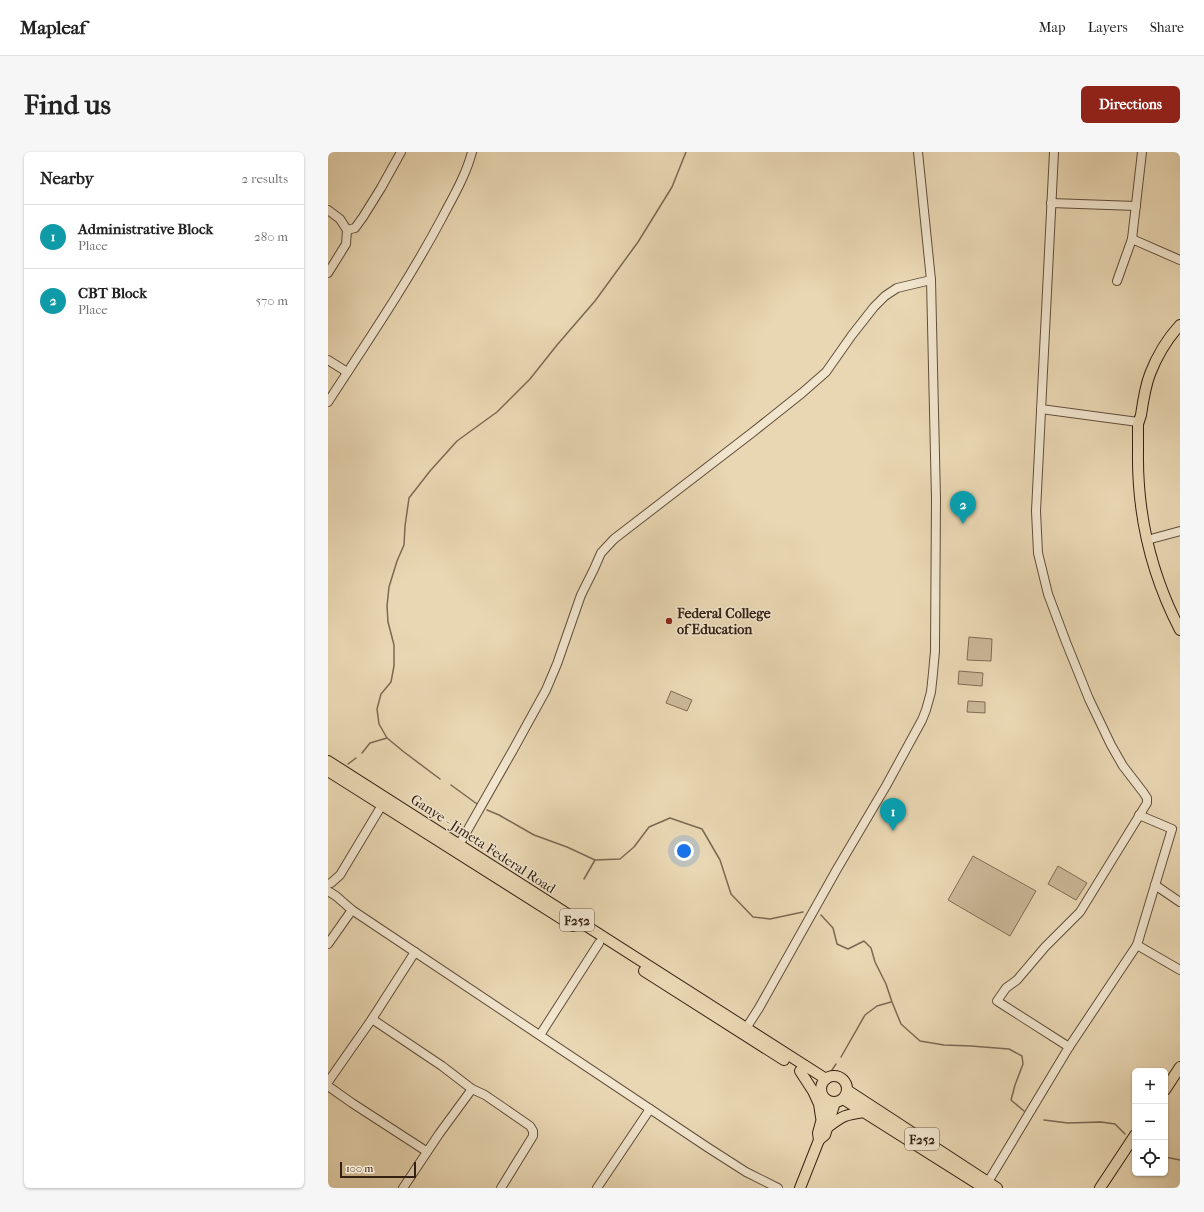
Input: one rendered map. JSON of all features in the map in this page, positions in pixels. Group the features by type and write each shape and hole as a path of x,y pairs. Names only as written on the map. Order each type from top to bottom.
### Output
{"main road":[{"path":"1180,325 1164,346 1152,369 1146,387 1138,422 1139,488 1143,523 1153,566 1165,598 1180,630"},
{"name":"Ganye - Jimeta Federal Road","path":"328,762 384,802 599,943 744,1031 800,1071 824,1082"},
{"name":"Ganye - Jimeta Federal Road","path":"328,771 459,845 824,1082"},
{"path":"800,1071 813,1091 825,1124 825,1135 819,1140 800,1188"},
{"path":"1168,1086 1178,1073"},
{"path":"825,1124 838,1098 845,1081 840,1077 831,1076 824,1082 822,1094 838,1098"},
{"name":"F252","path":"838,1098 865,1112 986,1185"},
{"name":"F252","path":"838,1098 986,1185 997,1188"},
{"path":"825,1124 847,1114 865,1112"},
{"path":"1100,1188 1132,1140"}],"street":[{"path":"347,230 355,228 363,217 401,152"},
{"path":"328,402 406,280 435,231 458,188 472,152"},
{"path":"744,1031 759,1008 831,880 890,780 922,720 931,692 935,651 936,500 930,280 918,152"},
{"path":"1054,152 1036,511 1038,553 1048,594 1089,699 1123,766 1147,798 1147,804 1080,912 1045,947 1017,980 1006,988 998,1000 1069,1047"},
{"path":"1117,281 1132,238 1142,152"},
{"path":"1051,203 1136,206"},
{"path":"328,210 340,219 347,230 346,244 328,273"},
{"path":"1132,238 1180,260"},
{"path":"459,845 546,690 557,664 581,595 601,553 614,540 796,398 826,372 852,334 884,296 898,288 930,280"},
{"path":"328,360 347,372"},
{"path":"1041,409 1138,422"},
{"path":"1147,540 1180,531"},
{"path":"328,884 340,875 384,802"},
{"path":"986,1185 1069,1047 1137,945 1172,829 1139,815"},
{"path":"1155,886 1180,902"},
{"path":"328,891 352,910 650,1109 746,1172 778,1188"},
{"path":"328,944 352,910"},
{"path":"540,1035 599,943"},
{"path":"1137,945 1180,970"},
{"path":"328,1082 342,1064 415,952"},
{"path":"372,1019 442,1066 472,1089 485,1095 530,1126 533,1131 532,1136 501,1188"},
{"path":"328,1086 357,1107 426,1151"},
{"path":"403,1188 426,1151 472,1089"},
{"path":"597,1188 650,1109"}],"shaded area":[{"path":"969,637 992,639 991,661 967,660"},
{"path":"959,671 983,673 982,686 958,684"},
{"path":"671,691 692,700 687,711 666,703"},
{"path":"968,701 985,702 985,713 967,712"},
{"path":"973,856 1036,891 1010,936 948,900"},
{"path":"1058,866 1087,883 1076,900 1048,884"}],"waterway":[{"path":"440,779 387,738 379,724 377,709 381,694 391,682 394,666 394,645 388,622 387,606 389,587 397,561 404,545 409,498 430,471 457,441 497,412 530,379 595,301 638,242 672,187 686,152"},
{"path":"362,753 370,743 387,738"},
{"path":"348,764 356,758"},
{"path":"451,785 477,804"},
{"path":"487,810 499,815 534,835 567,847 595,860 620,859 634,847 649,827 670,818 702,829 720,860 731,894 753,917 770,919 803,912"},
{"path":"584,879 595,860"},
{"path":"821,915 833,928 837,944 848,949 864,941 871,948 875,962 886,984 901,1024 920,1041 944,1045 1009,1049 1022,1056 1023,1064 1011,1100 1024,1111"},
{"path":"841,1057 865,1015 877,1006 891,1002"},
{"path":"830,1073 836,1064"},
{"path":"1044,1120 1068,1123 1101,1122 1115,1124 1125,1134"},
{"path":"1168,1158 1180,1160"}],"place":[{"name":"CBT Block","path":"963,524"},
{"name":"Federal College of Education","path":"669,621"},
{"name":"Administrative Block","path":"893,831"}]}
